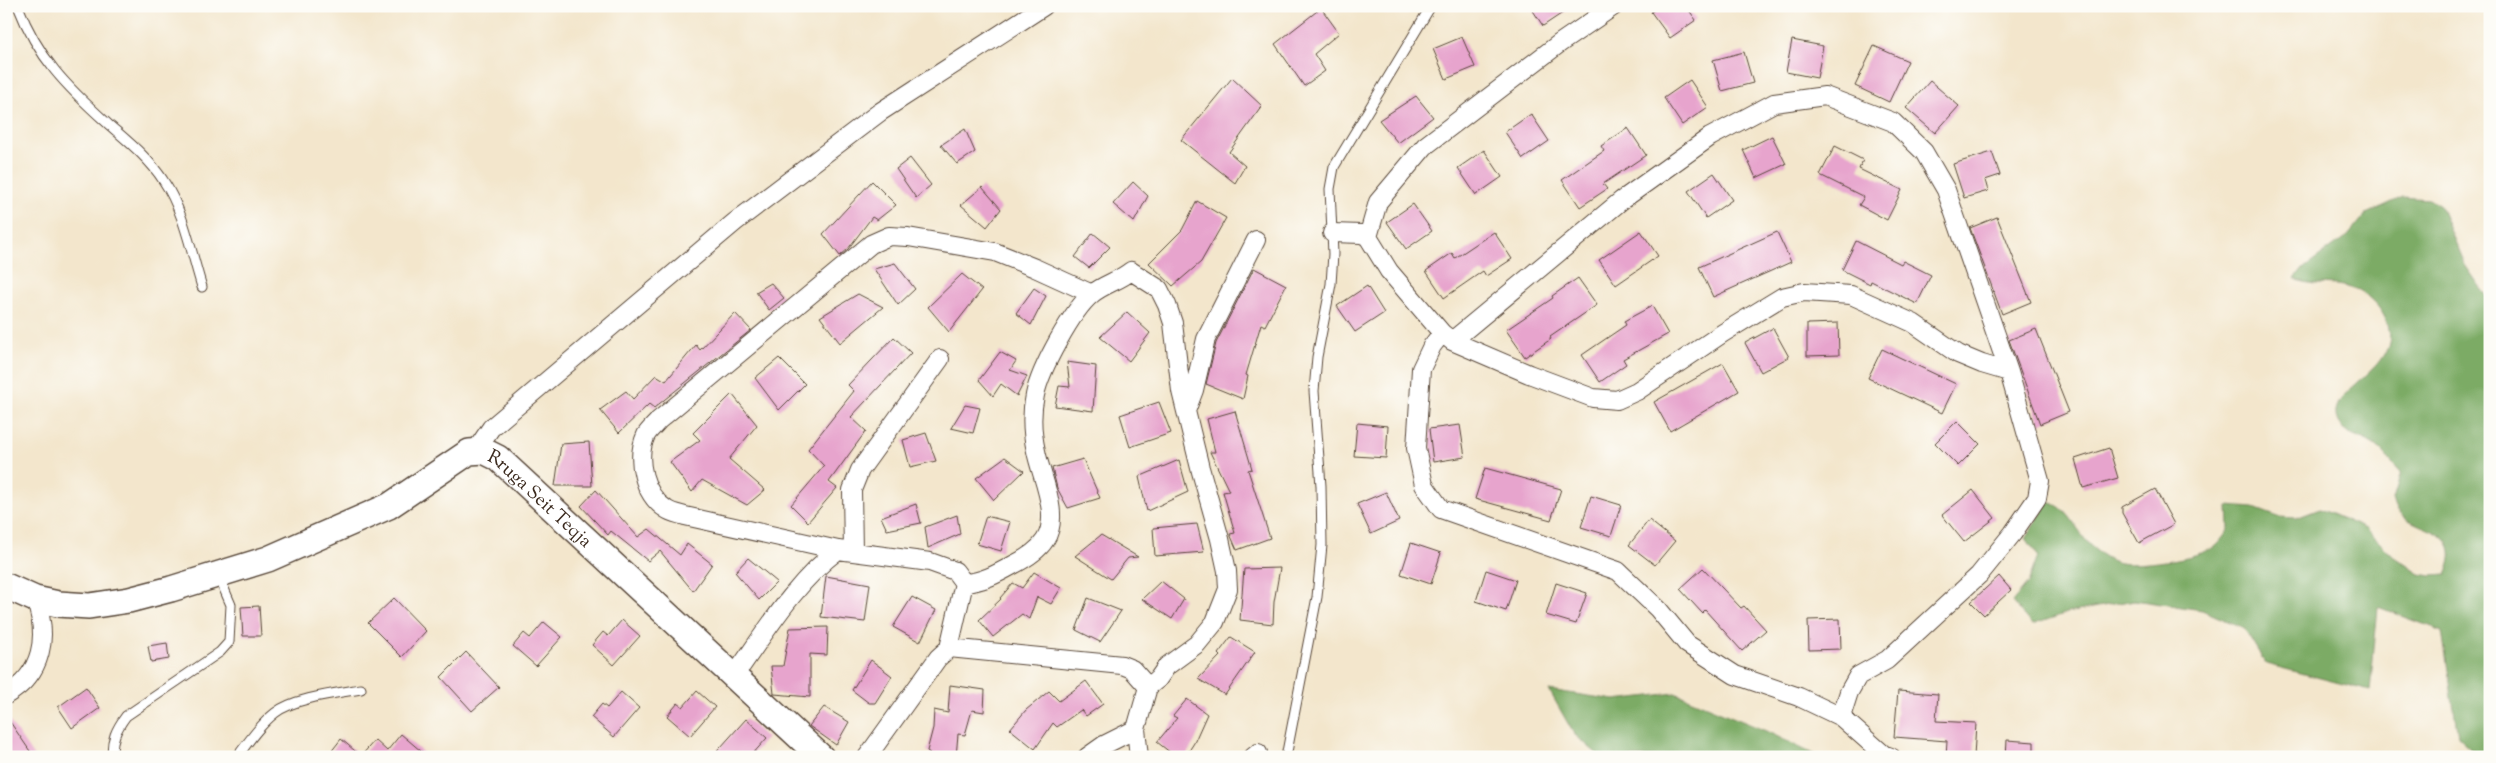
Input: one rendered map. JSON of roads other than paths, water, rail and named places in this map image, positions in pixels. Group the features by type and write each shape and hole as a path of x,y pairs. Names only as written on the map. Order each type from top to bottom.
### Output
{"main road":[{"name":"Rruga Seit Teqja","path":"6,586 35,599 58,604 89,606 129,600 268,559 389,506 462,456 476,450 492,453 820,757"}],"street":[{"path":"476,450 491,428 734,222 880,112 1044,6"},
{"path":"1368,237 1378,202 1425,146 1560,43 1614,6"},
{"path":"1841,717 1849,692 1858,676 1887,660 1979,575 2013,533 2037,498 2040,481 2008,372 1946,190 1924,152 1893,122 1824,96 1774,103 1710,137 1622,200 1447,337 1432,346 1421,369 1416,448 1424,485 1442,509 1618,571 1658,609 1687,644 1735,675 1799,697 1841,717 1883,754 1891,757"},
{"path":"1332,233 1362,234 1368,237 1389,271 1447,337 1529,374 1593,398 1617,400 1637,392 1723,333 1782,297 1804,292 1851,295 1913,323 1958,354 2008,372"},
{"path":"867,757 938,658 949,648 964,583 955,571 930,562 845,551 685,516 666,509 652,495 643,478 642,455 646,435 658,420 863,250 888,236 908,237 995,252 1092,294"},
{"path":"1186,411 1194,390 1206,339 1256,240"},
{"path":"964,583 976,582 1014,564 1037,550 1046,538 1051,518 1033,434 1035,394 1044,370 1080,305 1092,294 1106,285 1119,280 1131,271 1158,289 1168,305 1173,323 1175,355 1186,411 1220,539 1227,571 1228,589 1215,622 1197,644 1167,666 1158,679 1148,687 1136,729 1139,757"},
{"path":"845,551 852,490 860,470 940,359"},
{"path":"742,665 768,628 819,564 845,551"},
{"path":"6,695 30,677 36,665 42,644 42,623 35,599"},
{"path":"949,648 1122,665 1132,669 1148,687"},
{"path":"1087,757 1104,745 1136,729"}],"lane":[{"path":"18,6 28,31 44,59 71,89 135,148 163,180 180,213 202,287"},
{"path":"1286,757 1317,597 1321,554 1320,486 1314,390 1317,357 1331,284 1332,233 1330,189 1334,167 1431,6"},
{"path":"113,757 112,751 116,729 126,716 220,652 229,642 231,606 218,574"},
{"path":"238,757 259,728 277,711 313,698 361,689"}]}
